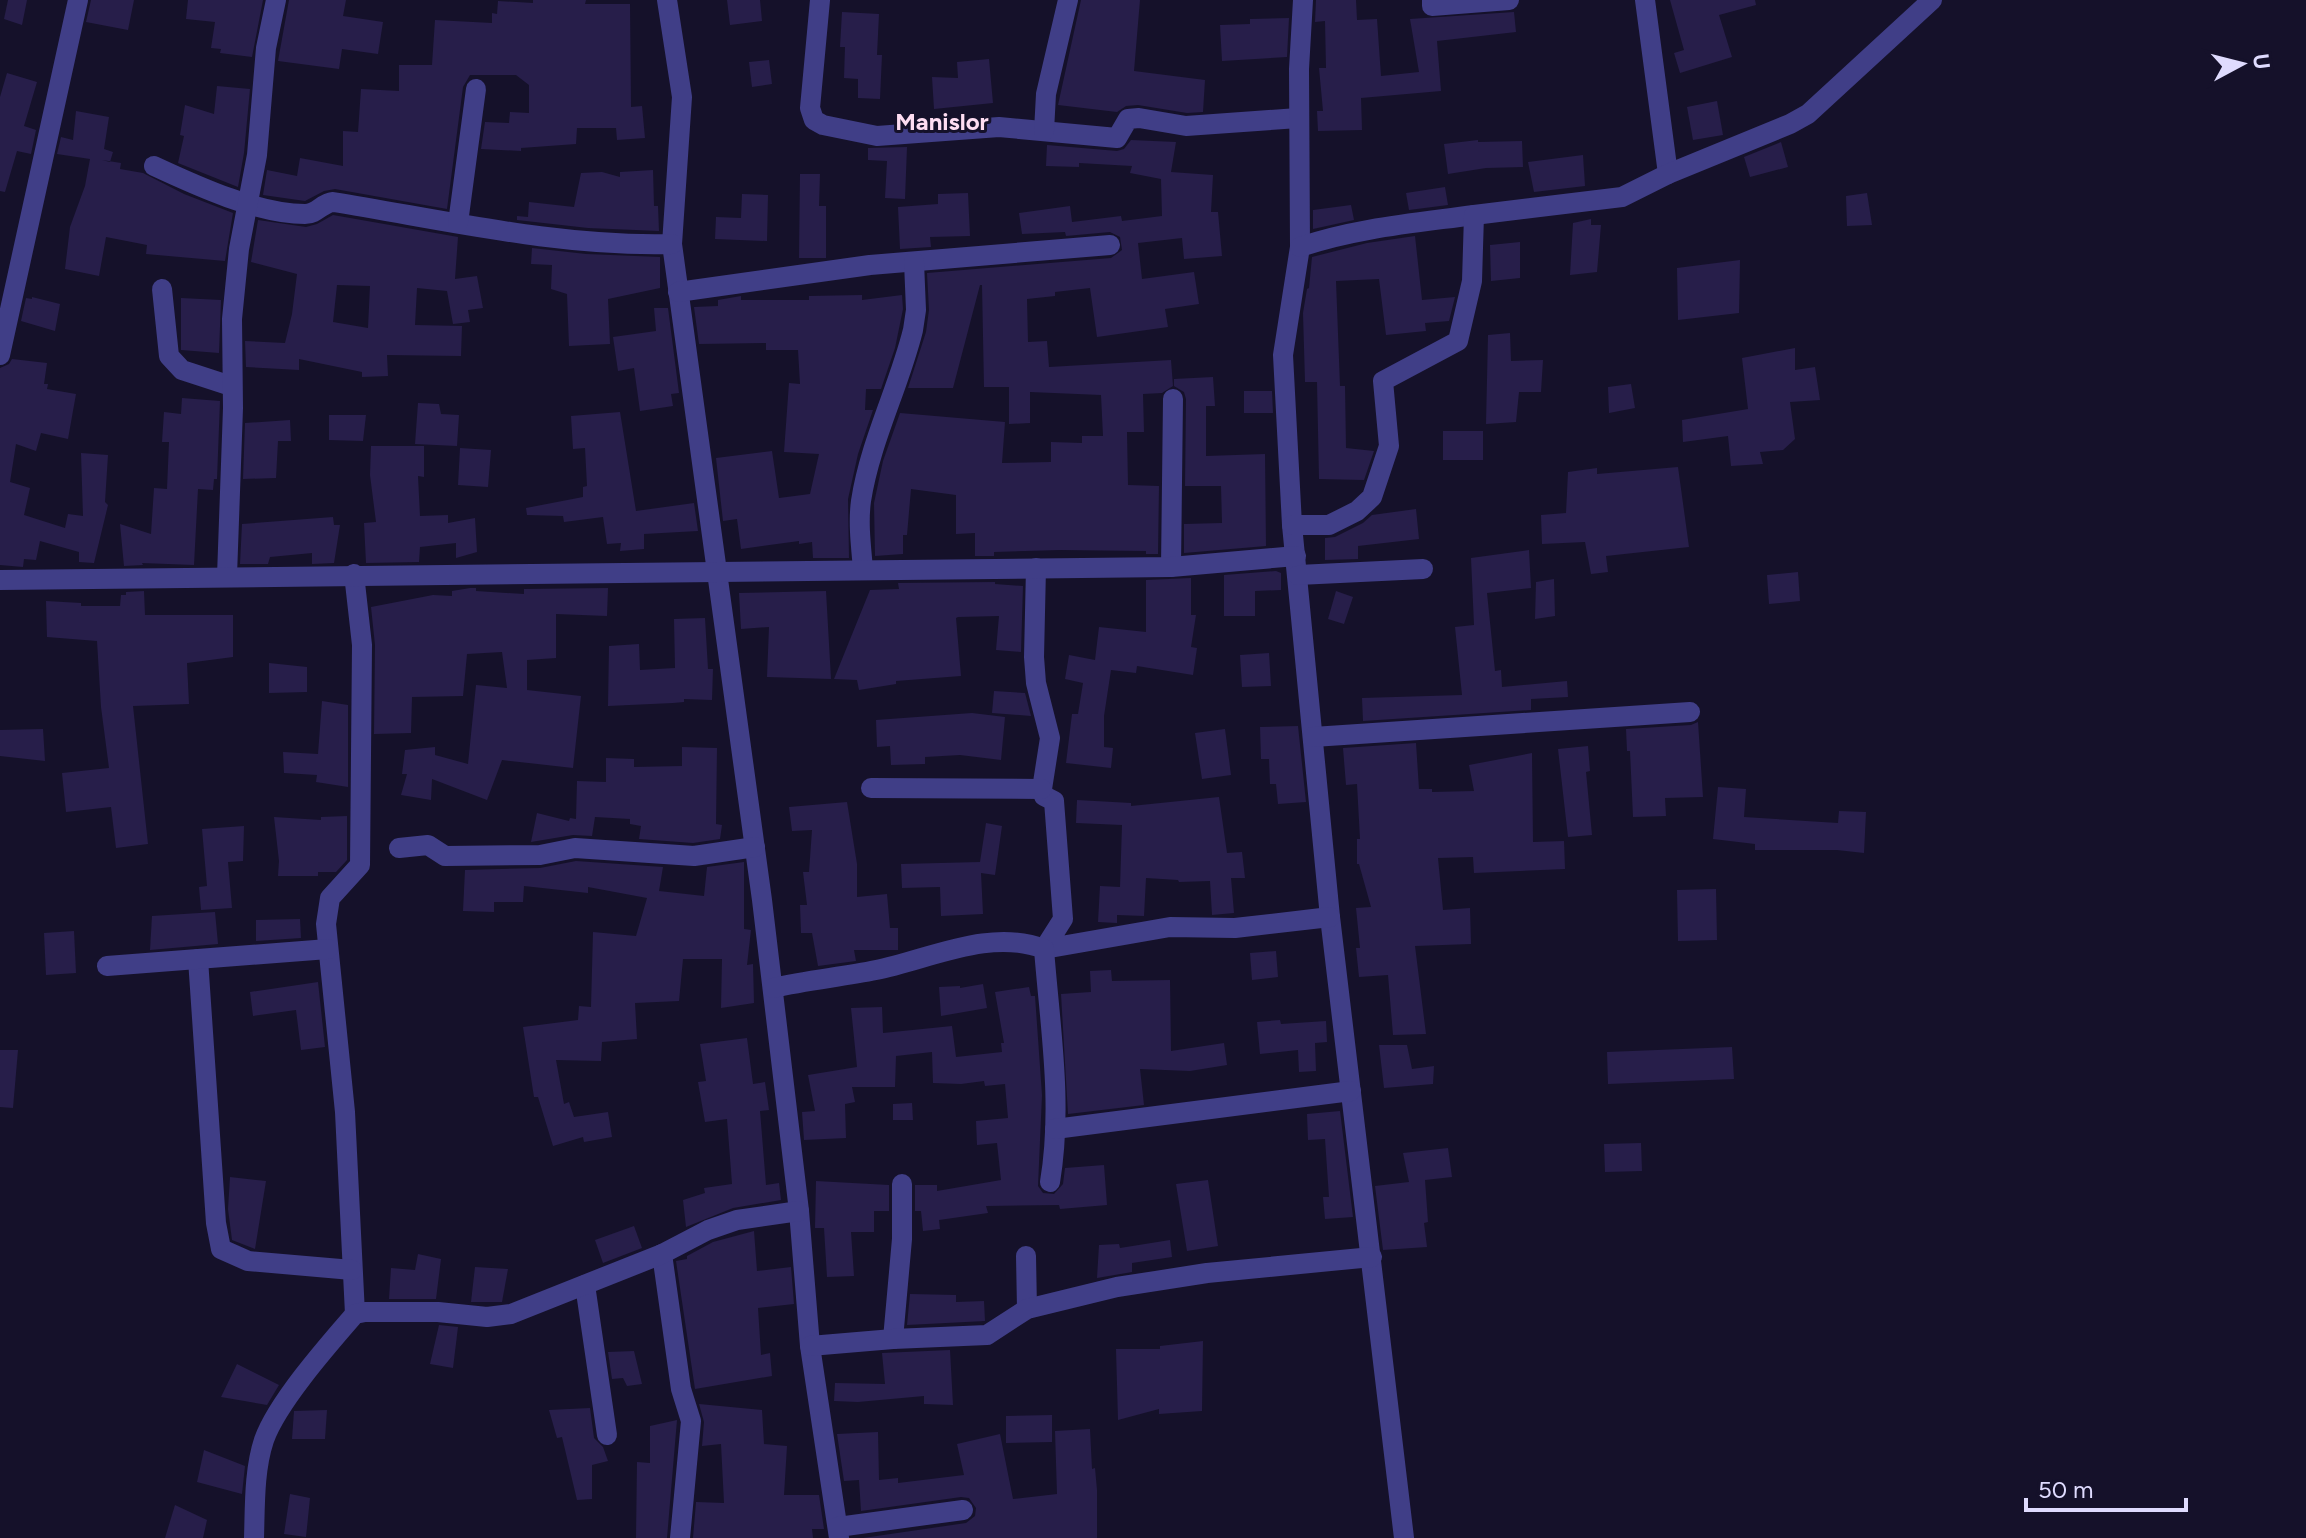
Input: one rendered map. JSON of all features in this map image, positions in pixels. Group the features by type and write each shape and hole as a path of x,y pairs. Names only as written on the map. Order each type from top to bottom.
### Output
{"street":[{"path":"0,355 78,0"},
{"path":"227,576 233,408 232,319 239,249 257,155 266,48 276,0"},
{"path":"667,0 682,97 672,244 755,847 799,1211 810,1346 838,1533 963,1510"},
{"path":"820,0 810,108 811,115 818,123 877,136 999,127 1117,138 1128,119 1186,126 1298,118"},
{"path":"1044,131 1046,94 1068,0"},
{"path":"1303,0 1298,118 1300,247 1283,355 1292,525 1330,917 1404,1538"},
{"path":"1432,0 1432,6 1509,0"},
{"path":"1645,0 1668,174"},
{"path":"1300,247 1376,229 1622,197 1808,114 1932,0"},
{"path":"458,223 476,89"},
{"path":"154,166 247,204 306,214 327,202 333,202 511,232 607,244 672,244"},
{"path":"1292,525 1329,525 1357,511 1372,497 1389,446 1383,381 1458,341 1472,281 1474,215"},
{"path":"678,292 870,265 1110,245"},
{"path":"863,569 861,502 913,330 916,310 914,262"},
{"path":"162,289 169,356 182,370 231,386"},
{"path":"1171,567 1173,399"},
{"path":"0,580 718,570 1297,566 1423,569"},
{"path":"1036,568 1036,683 1050,738 1042,789 1044,796 1054,801 1063,919 1044,949 1056,1065 1050,1182"},
{"path":"354,574 362,645 360,865 330,898 326,924 345,1112 355,1314"},
{"path":"1313,737 1690,712"},
{"path":"871,788 1042,789"},
{"path":"399,848 428,845 445,856 540,855 575,848 694,856 755,847"},
{"path":"773,988 881,969 989,942 1023,941 1044,949 1170,927 1235,928 1330,917"},
{"path":"107,966 328,949"},
{"path":"198,959 211,1162 221,1249 248,1261 352,1270"},
{"path":"1055,1129 1351,1091"},
{"path":"893,1339 902,1239 902,1184"},
{"path":"254,1538 257,1476 267,1432 290,1395 355,1314 438,1312 487,1317 511,1314 662,1254 708,1230 737,1220 799,1211"},
{"path":"662,1254 681,1389 691,1421 680,1538"},
{"path":"1026,1256 1027,1309"},
{"path":"810,1346 987,1335 1027,1309 1117,1287 1207,1273 1372,1257"},
{"path":"585,1285 607,1435"}],"building":[{"path":"8,0 27,0 22,25 4,19"},
{"path":"91,0 134,0 128,30 86,22"},
{"path":"188,0 263,0 252,57 220,53 221,49 211,48 215,22 186,19"},
{"path":"289,0 346,0 343,16 383,22 378,54 342,49 339,69 278,61"},
{"path":"533,0 630,4 631,107 642,106 645,138 617,140 616,128 577,128 576,144 521,148 521,151 481,149 485,122 509,123 510,112 529,113 529,85 516,75 470,75 463,87 447,209 335,189 305,201 263,195 267,170 297,176 300,158 343,166 343,131 358,132 361,89 399,91 399,65 432,65 435,20 492,23 492,13 497,14 498,1 533,3"},
{"path":"727,0 760,0 762,21 730,25"},
{"path":"1081,0 1140,0 1134,71 1205,80 1203,112 1187,113 1138,105 1126,106 1117,112 1058,105"},
{"path":"1316,0 1356,0 1357,20 1377,19 1381,76 1419,72 1410,19 1514,12 1516,32 1437,41 1441,91 1361,98 1362,130 1318,131 1317,111 1323,111 1319,68 1326,68 1325,21 1315,22"},
{"path":"1670,0 1755,0 1756,5 1719,15 1732,57 1680,73 1674,53 1684,50"},
{"path":"842,12 879,14 877,55 882,55 880,99 858,98 858,79 844,78 845,47 840,47"},
{"path":"1289,18 1287,57 1222,61 1220,25 1250,24 1250,19"},
{"path":"989,59 993,103 934,109 932,77 958,78 957,62"},
{"path":"769,60 772,84 752,87 749,62"},
{"path":"7,73 37,82 24,126 36,130 31,154 17,151 5,192 0,191 0,97"},
{"path":"217,86 250,89 238,187 178,163 184,136 180,135 185,105 214,114"},
{"path":"1717,101 1723,135 1693,140 1687,107"},
{"path":"76,111 109,117 104,149 113,152 110,161 121,163 120,169 143,173 184,194 233,213 225,261 146,254 147,245 106,237 99,276 65,269 70,227 85,186 90,159 57,154 61,137 73,140"},
{"path":"1131,140 1176,142 1171,172 1213,175 1211,212 1218,212 1222,256 1184,259 1182,238 1138,243 1142,279 1194,272 1199,304 1165,309 1168,327 1097,337 1090,288 1055,292 1055,296 1027,299 1028,342 1047,341 1049,367 1171,360 1173,386 1162,393 1143,394 1144,432 1127,432 1128,485 1159,486 1158,554 1146,554 1146,551 1060,550 994,552 994,556 975,556 975,533 956,534 956,495 911,489 903,554 875,556 874,503 883,461 900,413 1005,422 1002,463 1051,462 1051,442 1082,443 1082,436 1103,436 1101,395 1030,392 1030,423 1009,424 1009,387 984,387 982,285 953,388 908,388 926,332 929,310 927,273 1111,258 1122,250 1120,237 1110,232 1066,236 1065,232 1022,234 1019,213 1070,206 1072,222 1121,216 1122,221 1162,216 1161,179 1130,173 1132,166 1079,163 1079,167 1046,166 1047,145 1117,151 1124,149"},
{"path":"1478,140 1522,141 1523,167 1486,168 1448,174 1444,144"},
{"path":"1781,142 1788,167 1750,177 1744,157"},
{"path":"907,147 905,199 885,198 887,161 868,160 868,148"},
{"path":"1583,155 1585,186 1534,192 1528,162"},
{"path":"653,170 654,206 658,206 659,231 588,228 517,220 517,216 528,217 529,202 574,207 581,173 602,172 620,177 620,172"},
{"path":"800,174 820,174 819,206 826,206 826,258 799,258"},
{"path":"1445,187 1448,205 1409,210 1406,193"},
{"path":"968,193 970,236 930,237 931,247 900,249 898,207 938,204 938,194"},
{"path":"1867,193 1872,225 1847,226 1846,196"},
{"path":"742,194 768,195 767,241 715,239 716,217 741,218"},
{"path":"1351,205 1354,220 1313,229 1313,210"},
{"path":"333,215 458,237 455,279 477,276 483,308 468,310 470,322 453,324 447,291 417,288 415,325 462,326 461,356 387,355 388,376 362,377 362,372 299,359 299,370 246,367 245,341 285,343 297,274 251,262 258,220 306,227","holes":["337,285 370,286 368,328 333,322"]},
{"path":"1591,219 1591,225 1601,225 1597,272 1570,275 1573,223"},
{"path":"1415,236 1422,300 1455,297 1449,321 1425,323 1426,331 1386,335 1379,279 1336,281 1340,386 1345,386 1346,448 1374,451 1364,480 1319,479 1317,382 1305,382 1303,313 1312,257 1367,243"},
{"path":"1520,242 1520,278 1491,281 1490,245"},
{"path":"532,248 660,257 660,288 608,299 610,344 569,346 567,294 551,289 552,265 531,264"},
{"path":"1740,260 1739,313 1678,320 1677,268"},
{"path":"862,295 862,300 902,295 903,309 895,348 881,389 866,389 865,410 873,410 858,454 848,499 849,558 813,558 812,542 741,549 737,519 723,521 716,458 772,451 779,498 810,494 819,454 784,452 789,383 800,384 798,350 766,350 766,343 699,344 694,307 718,306 718,300 741,296 741,300 809,300 809,296"},
{"path":"26,298 60,304 55,331 21,321"},
{"path":"181,298 221,300 219,353 181,350"},
{"path":"654,308 668,308 679,393 671,394 673,406 640,411 634,368 618,371 613,337 656,331"},
{"path":"1510,333 1511,361 1543,360 1541,392 1519,392 1516,422 1486,424 1488,335"},
{"path":"1795,348 1795,370 1815,367 1820,400 1790,402 1795,439 1783,450 1760,452 1763,464 1731,466 1728,436 1683,442 1682,420 1748,409 1742,358"},
{"path":"12,359 47,363 44,384 48,384 47,389 76,394 68,439 41,433 36,451 16,444 10,482 30,488 24,515 65,528 68,514 83,516 81,453 108,455 105,502 108,505 94,563 79,562 79,552 40,541 36,560 24,559 23,567 0,565 0,368"},
{"path":"1213,377 1215,406 1206,406 1206,456 1265,454 1266,546 1184,553 1184,524 1222,523 1221,486 1185,486 1186,399 1184,392 1174,386 1174,379"},
{"path":"1631,384 1635,408 1609,413 1608,387"},
{"path":"1244,391 1272,391 1273,413 1244,413"},
{"path":"182,398 220,401 217,479 214,479 213,490 198,489 194,565 142,563 124,566 120,524 151,534 154,488 167,489 169,442 162,442 164,412 181,414"},
{"path":"418,403 439,404 441,414 459,415 457,446 415,444"},
{"path":"620,412 636,511 694,503 698,531 644,534 644,549 620,551 621,543 607,544 603,517 564,522 563,516 527,515 526,508 583,497 583,487 587,486 585,448 573,449 571,416"},
{"path":"329,415 366,415 363,441 329,440"},
{"path":"290,420 291,441 278,441 276,478 243,479 245,423"},
{"path":"1443,431 1483,431 1483,460 1443,460"},
{"path":"371,446 424,446 424,477 418,476 420,516 448,515 448,523 475,518 477,552 456,558 456,543 420,547 419,562 366,563 364,523 376,522 370,475"},
{"path":"460,448 491,450 488,487 458,485"},
{"path":"1678,467 1689,547 1606,556 1608,572 1591,574 1585,542 1542,544 1541,515 1566,513 1568,472 1597,468 1597,474"},
{"path":"1416,509 1419,539 1358,546 1358,559 1325,560 1325,538 1335,537 1372,515"},
{"path":"333,517 334,525 340,525 334,563 312,564 312,553 270,557 268,564 240,564 242,524"},
{"path":"1529,550 1531,588 1487,593 1495,671 1501,670 1502,687 1567,681 1568,697 1531,699 1531,710 1363,721 1362,698 1462,695 1455,627 1474,625 1471,558"},
{"path":"1798,572 1800,601 1769,604 1767,575"},
{"path":"1281,573 1281,590 1255,591 1255,616 1224,616 1224,575"},
{"path":"1191,578 1191,615 1196,615 1191,647 1197,648 1193,675 1137,666 1136,673 1111,670 1104,716 1104,747 1113,748 1111,768 1066,763 1072,714 1078,714 1083,683 1065,679 1069,655 1095,660 1099,627 1146,632 1146,580"},
{"path":"1554,579 1555,616 1535,619 1536,582"},
{"path":"995,582 1023,586 1021,652 996,650 999,616 958,617 961,676 896,681 896,684 859,690 857,680 834,679 870,590 899,589 898,583"},
{"path":"470,588 524,594 524,589 608,588 607,616 556,614 556,658 527,660 527,690 581,696 573,768 502,760 487,800 432,779 431,800 401,795 407,774 402,774 405,750 435,747 435,755 468,764 476,685 507,688 502,652 467,654 463,696 412,697 411,733 374,734 375,645 371,607 433,595 452,596 452,591"},
{"path":"144,591 145,615 233,615 233,657 187,663 189,704 133,706 148,844 116,848 111,807 66,812 62,773 109,768 97,641 47,637 46,601 81,603 81,606 120,606 121,595"},
{"path":"826,591 831,679 767,677 769,627 741,629 739,593"},
{"path":"1336,591 1353,597 1344,624 1328,619"},
{"path":"705,618 708,669 713,669 712,700 684,699 684,702 608,706 609,646 639,644 640,670 675,668 674,619"},
{"path":"1269,653 1271,686 1242,687 1240,655"},
{"path":"269,663 307,667 307,692 269,693"},
{"path":"994,691 1025,693 1031,716 992,713"},
{"path":"322,701 348,705 348,787 316,782 317,775 284,773 283,752 318,754"},
{"path":"972,713 1005,717 1001,760 960,755 925,757 925,764 891,765 890,746 877,747 876,720"},
{"path":"1698,722 1703,797 1665,798 1666,816 1633,817 1626,729"},
{"path":"1298,726 1306,802 1278,804 1276,784 1270,784 1269,759 1261,759 1260,727"},
{"path":"43,729 45,761 0,756 0,730"},
{"path":"1225,729 1231,775 1202,779 1195,733"},
{"path":"1416,743 1419,789 1432,789 1432,792 1474,791 1469,765 1532,753 1533,842 1564,841 1565,869 1474,873 1473,857 1438,858 1443,910 1470,908 1471,944 1415,946 1426,1034 1393,1035 1388,975 1359,977 1356,908 1371,907 1357,864 1357,839 1360,839 1357,784 1346,785 1343,748"},
{"path":"1588,746 1590,771 1586,772 1592,835 1568,837 1558,749"},
{"path":"682,747 717,748 716,824 722,825 720,839 693,843 639,839 641,826 630,824 630,819 595,817 592,836 573,835 531,842 537,813 569,821 570,818 576,819 577,781 606,782 606,758 634,759 634,767 682,766"},
{"path":"1718,787 1746,789 1744,817 1838,823 1839,811 1866,812 1864,853 1755,850 1755,844 1713,839"},
{"path":"1219,797 1227,853 1242,852 1245,878 1231,878 1234,913 1212,915 1210,881 1179,882 1146,878 1144,916 1117,915 1117,923 1098,922 1100,886 1120,887 1122,825 1076,823 1077,800 1131,803 1131,806"},
{"path":"847,802 857,864 857,897 887,894 890,928 898,928 898,950 854,950 856,961 818,966 812,933 801,933 800,905 807,905 803,872 809,872 812,830 792,831 789,807"},
{"path":"347,816 347,860 336,872 318,872 318,876 278,876 274,817 321,820 321,817"},
{"path":"986,823 1002,826 995,875 981,873 983,914 941,916 940,887 902,888 901,864 980,862"},
{"path":"244,826 243,861 228,862 232,908 201,910 199,887 207,886 202,829"},
{"path":"576,861 663,867 659,891 704,896 707,867 744,862 744,929 751,930 747,965 753,964 754,1003 721,1008 722,959 683,959 679,1001 635,1003 637,1039 602,1042 601,1061 556,1060 564,1104 569,1102 574,1117 608,1112 612,1137 584,1142 583,1137 553,1146 538,1097 534,1097 523,1027 578,1020 579,1006 591,1007 593,932 636,936 647,898 588,887 588,893 524,886 523,902 494,902 494,912 463,911 465,870 540,868"},
{"path":"1716,889 1717,940 1678,941 1677,890"},
{"path":"215,912 218,944 150,950 152,916"},
{"path":"300,919 301,938 256,941 256,920"},
{"path":"74,931 76,973 46,975 44,933"},
{"path":"1276,951 1278,977 1252,980 1250,953"},
{"path":"1111,970 1112,981 1170,980 1171,1051 1224,1043 1227,1065 1190,1071 1140,1069 1144,1105 1068,1114 1061,994 1091,992 1090,971"},
{"path":"318,982 325,1047 301,1050 296,1010 253,1016 250,992"},
{"path":"983,984 987,1008 941,1016 939,987 960,988"},
{"path":"1029,987 1031,996 1035,996 1042,1095 1038,1186 1043,1193 1054,1194 1063,1184 1065,1168 1104,1165 1107,1205 1060,1209 1059,1205 986,1206 988,1213 939,1220 940,1229 923,1231 921,1211 915,1211 915,1185 937,1185 937,1191 1001,1180 997,1143 977,1145 976,1121 1008,1118 1005,1084 985,1086 984,1081 933,1083 932,1052 896,1056 895,1087 852,1087 855,1102 845,1104 846,1138 804,1140 802,1112 815,1111 808,1075 857,1067 851,1008 882,1007 883,1033 952,1026 956,1057 1002,1052 1001,1043 1004,1043 995,992"},
{"path":"1280,1020 1281,1024 1326,1021 1327,1042 1315,1043 1316,1071 1299,1072 1298,1050 1260,1054 1257,1022"},
{"path":"747,1038 753,1084 765,1082 769,1110 760,1111 766,1185 779,1183 781,1200 733,1208 686,1227 683,1200 705,1193 704,1188 732,1184 727,1119 705,1122 698,1082 706,1081 700,1044"},
{"path":"1379,1045 1407,1045 1412,1069 1434,1066 1433,1084 1384,1088"},
{"path":"1732,1047 1734,1079 1608,1084 1607,1052"},
{"path":"0,1050 18,1050 13,1108 0,1107"},
{"path":"912,1103 913,1120 893,1120 893,1104"},
{"path":"1340,1111 1353,1217 1325,1219 1323,1197 1329,1197 1325,1139 1308,1140 1307,1114"},
{"path":"1641,1143 1642,1171 1605,1172 1604,1144"},
{"path":"1448,1148 1452,1177 1425,1180 1427,1247 1383,1250 1375,1186 1409,1182 1403,1153"},
{"path":"230,1177 266,1181 255,1249 232,1240 228,1209"},
{"path":"1208,1180 1218,1246 1187,1251 1176,1184"},
{"path":"816,1181 889,1185 889,1211 874,1211 874,1232 851,1232 854,1276 827,1277 824,1228 815,1228"},
{"path":"634,1226 642,1248 603,1263 595,1240"},
{"path":"754,1231 757,1271 791,1267 794,1304 758,1308 761,1355 770,1353 772,1376 695,1389 676,1261 687,1259 687,1256 713,1242"},
{"path":"1170,1240 1172,1257 1132,1263 1132,1272 1097,1278 1099,1245 1119,1244 1120,1248"},
{"path":"418,1254 441,1259 436,1299 389,1299 391,1268 415,1270"},
{"path":"475,1267 508,1269 502,1302 471,1302"},
{"path":"910,1294 956,1295 956,1302 984,1301 985,1321 907,1325"},
{"path":"439,1325 458,1327 453,1368 430,1364"},
{"path":"1203,1341 1202,1411 1159,1414 1159,1409 1118,1420 1116,1349 1160,1349 1160,1346"},
{"path":"950,1350 953,1405 924,1404 924,1396 834,1401 835,1383 885,1384 882,1353"},
{"path":"634,1351 642,1384 627,1386 623,1378 612,1379 608,1352"},
{"path":"237,1364 279,1385 267,1405 221,1397"},
{"path":"699,1404 762,1410 764,1444 787,1446 784,1495 819,1495 824,1529 812,1529 813,1538 693,1538 696,1502 724,1503 721,1444 702,1446 704,1422"},
{"path":"590,1408 594,1438 603,1447 608,1461 592,1465 592,1499 577,1500 562,1437 557,1438 549,1410"},
{"path":"327,1410 325,1439 292,1439 294,1411"},
{"path":"1052,1415 1052,1442 1006,1443 1006,1416"},
{"path":"677,1420 667,1538 636,1538 637,1462 650,1463 650,1426"},
{"path":"1090,1429 1092,1469 1095,1468 1097,1490 1097,1538 863,1538 966,1523 975,1516 976,1508 969,1498 961,1497 861,1511 859,1480 844,1481 837,1434 878,1432 879,1480 898,1478 898,1483 964,1475 957,1444 1000,1434 1013,1499 1057,1494 1055,1431"},
{"path":"204,1450 245,1466 242,1494 197,1482"},
{"path":"290,1494 310,1498 306,1537 284,1534"},
{"path":"175,1505 207,1520 203,1538 165,1538"}],"district":[{"name":"Manislor","path":"942,122"}]}
